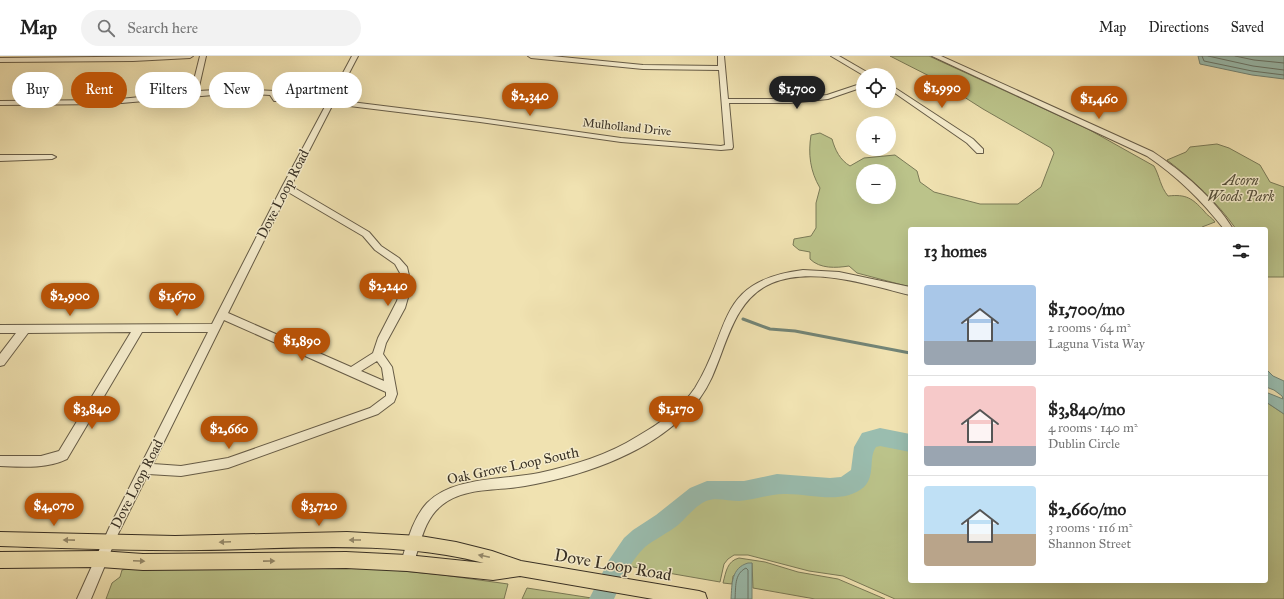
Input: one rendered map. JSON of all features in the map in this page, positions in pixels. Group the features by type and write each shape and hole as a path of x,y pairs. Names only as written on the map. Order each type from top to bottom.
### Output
{"main road":[{"path":"0,539 108,541"},
{"name":"Dove Loop Road","path":"108,541 140,543 200,543 300,540 372,540 414,543 447,548 493,558 521,569 699,599"},
{"name":"Dove Loop Road","path":"0,560 100,559 143,562 346,560 407,563 493,572 521,569"}],"street":[{"path":"0,60 133,60 190,56"},
{"path":"199,72 203,56"},
{"name":"Dove Loop Road","path":"347,72 356,56"},
{"path":"531,56 644,67 722,68"},
{"path":"721,56 726,101 790,101 828,97 856,87"},
{"path":"834,56 856,68"},
{"path":"935,56 1150,154 1167,165 1188,182 1208,203 1227,227"},
{"path":"896,91 970,141 980,151"},
{"path":"201,94 272,93"},
{"path":"0,103 135,100"},
{"name":"Mulholland Drive","path":"362,106 480,120 621,140 721,148 729,147 726,101"},
{"name":"Dove Loop Road","path":"108,541 286,187 328,108"},
{"path":"0,158 52,157"},
{"path":"286,187 366,234 373,240 378,248 403,266 406,286 398,312 384,335 378,355 352,372"},
{"name":"Oak Grove Loop South","path":"407,563 416,533 429,510 446,496 466,490 525,480 581,467 618,453 659,429 687,406 698,393 706,379 722,336 736,309 744,297 767,281 796,274 816,274 846,277 908,291"},
{"path":"222,315 391,389"},
{"path":"0,461 48,461 57,459 63,455 140,328"},
{"path":"0,329 215,328"},
{"path":"0,362 25,329"},
{"path":"145,468 181,471 228,463 374,411 390,399 391,389 387,367 378,355"},
{"path":"84,599 108,541"}],"green space":[{"path":"890,56 929,56 1088,129 1154,166 1163,189 1168,196 1184,196 1192,200 1215,222 1202,227 908,227 908,286 857,273 849,266 828,267 818,265 810,259 810,252 799,250 793,245 794,239 811,236 816,228 816,203 820,188 812,169 810,149 811,135 820,133 832,139 838,154 843,161 850,166 864,158 896,156 917,171 920,182 934,192 980,204 1018,204 1041,187 1054,153 1051,148 983,109 939,81"},
{"name":"Acorn Woods Park","path":"1217,144 1229,148 1260,165 1270,182 1284,187 1284,277 1268,277 1268,227 1235,227 1204,192 1167,160 1186,152 1190,147"},
{"path":"1268,403 1284,414 1284,599 895,599 843,576 809,571 748,555 734,555 728,559 724,564 720,582 622,565 649,535 671,525 686,508 698,500 707,497 719,495 737,497 783,489 827,495 847,492 860,487 869,468 874,445 881,442 908,449 908,583 1268,583"},
{"path":"739,558 765,562 798,572 838,579 885,599 815,599 753,588 752,563 733,576 732,584 723,583 729,564 735,559"},
{"path":"130,568 372,568 443,575 508,584 504,599 106,599 112,583 120,577 122,570"},
{"path":"527,588 598,599 522,599"}],"water":[{"path":"1198,56 1284,56 1284,79 1252,75 1200,64"},
{"path":"1268,371 1273,376 1284,381 1284,414 1268,403 1268,393 1283,399 1282,396 1268,388"},
{"path":"752,563 752,599 731,599 732,582 735,573 742,565"}],"waterway":[{"path":"743,319 770,329 795,331 908,353"},
{"path":"601,599 617,568 632,545 641,537 663,523 688,501 703,492 716,490 744,491 777,484 830,488 841,487 850,484 857,479 862,468 864,447 869,439 880,437 908,443"}]}
